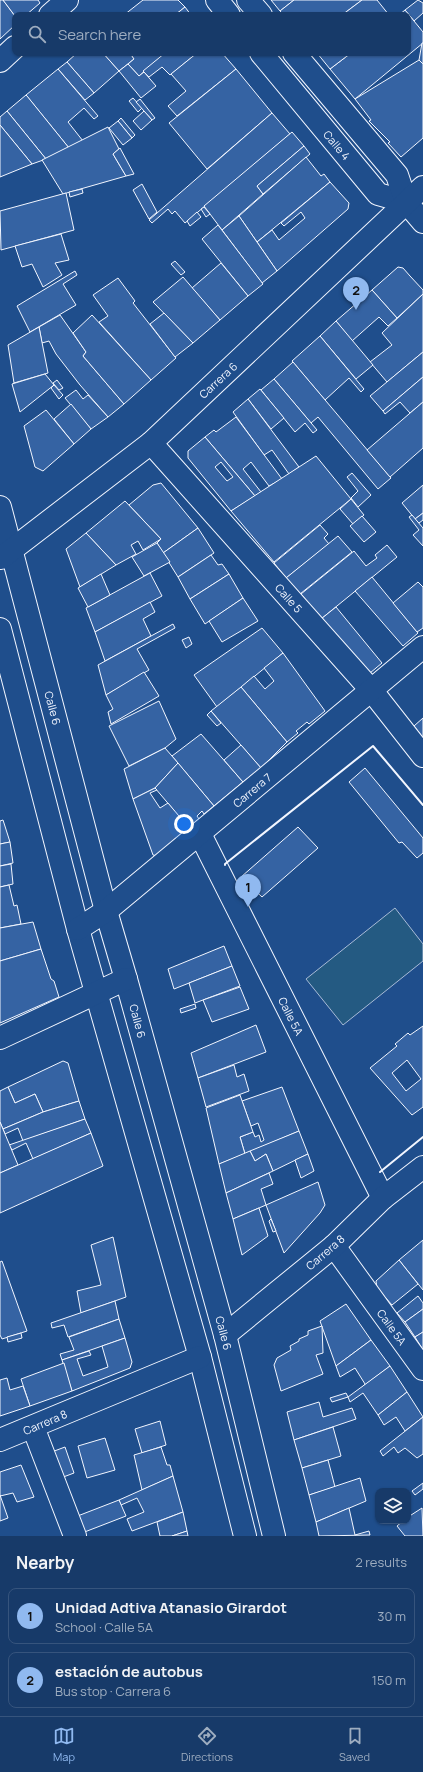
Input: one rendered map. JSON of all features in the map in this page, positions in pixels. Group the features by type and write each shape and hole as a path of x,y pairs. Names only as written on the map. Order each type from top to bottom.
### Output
{"street":[{"path":"53,12 67,0"},
{"path":"217,0 227,12"},
{"path":"248,0 258,12"},
{"path":"0,61 12,50"},
{"name":"Calle 4","path":"263,56 378,194 406,202"},
{"path":"297,56 397,174 406,202 423,222"},
{"name":"Carrera 6","path":"6,555 151,443 423,187"},
{"name":"Calle 5","path":"151,443 372,691 423,756"},
{"name":"Calle 6","path":"0,507 6,555 225,1335 274,1536"},
{"path":"0,629 78,929 200,1357 245,1536"},
{"name":"Carrera 7","path":"78,929 106,911 423,647"},
{"name":"Calle 5A","path":"200,834 383,1198"},
{"path":"0,1038 126,979"},
{"name":"Carrera 8","path":"225,1335 334,1246 383,1198 423,1167"},
{"name":"Calle 5A","path":"334,1246 423,1369"},
{"name":"Carrera 8","path":"0,1440 200,1357"},
{"path":"33,1427 75,1536"}],"shaded area":[{"path":"395,908 423,944 423,961 343,1025 306,979"}],"building":[{"path":"0,0 3,0 12,12 12,28 0,39"},
{"path":"3,0 38,0 40,3 30,12 12,12"},
{"path":"143,0 178,0 185,7 179,12 128,12"},
{"path":"271,0 294,0 280,11"},
{"path":"294,0 362,0 346,12 280,11"},
{"path":"362,0 377,0 387,12 346,12"},
{"path":"418,0 423,3 423,13 414,21 411,17 411,12 407,12 405,10"},
{"path":"185,7 189,12 179,12"},
{"path":"411,17 423,32 423,43 411,53"},
{"path":"423,43 423,64 419,60"},
{"path":"74,56 106,56 119,71 94,93 67,62"},
{"path":"106,56 132,56 134,59 119,71"},
{"path":"132,56 162,56 139,76 128,64 134,59"},
{"path":"161,56 193,56 170,75 162,67 149,77 143,71"},
{"path":"193,56 225,56 236,69 177,116 168,106 186,91 171,74"},
{"path":"319,56 347,56 330,69"},
{"path":"347,56 407,56 355,99 330,69"},
{"path":"419,60 423,64 423,138 401,157 388,143 390,142 369,121 371,120 355,99"},
{"path":"67,62 94,93 85,100 58,69"},
{"path":"128,64 139,76 144,72 156,86 141,98 119,71"},
{"path":"58,69 98,116 94,119 84,108 68,122 83,141 69,148 26,95"},
{"path":"236,69 272,113 207,169 169,123"},
{"path":"26,95 69,148 46,159 7,111"},
{"path":"133,98 142,108 138,112 129,101"},
{"path":"140,99 155,118 152,120 136,102"},
{"path":"7,111 46,159 32,164 0,125 0,117"},
{"path":"144,111 152,120 141,130 133,121"},
{"path":"272,113 290,134 185,223 175,211 172,214 168,209 152,223 149,220"},
{"path":"121,118 135,135 132,138 118,121"},
{"path":"118,121 132,138 123,145 109,128"},
{"path":"0,125 32,164 0,177"},
{"path":"108,127 119,149 113,154 126,176 63,194 42,160"},
{"path":"292,132 304,146 257,186 263,194 222,230 204,206"},
{"path":"304,146 310,154 263,194 257,186"},
{"path":"120,148 134,174 126,176 113,154"},
{"path":"306,157 321,176 324,174 330,182 257,242 239,216"},
{"path":"330,182 349,203 348,209 277,271 257,242 272,230 279,240 305,218 301,212 284,226 281,223"},
{"path":"142,184 157,212 149,219 133,190"},
{"path":"82,189 83,193 70,197 69,192"},
{"path":"66,193 74,230 1,250 0,211"},
{"path":"204,207 210,214 206,217 201,209"},
{"path":"197,212 201,217 190,226 187,221"},
{"path":"239,216 277,271 262,283 222,230"},
{"path":"218,225 263,284 248,296 202,239"},
{"path":"61,234 69,260 55,263 62,275 43,287 32,264 22,267 15,246"},
{"path":"175,261 185,272 181,275 171,264"},
{"path":"221,263 248,296 220,320 192,288"},
{"path":"398,267 403,268 423,290 423,294 397,318 372,290"},
{"path":"75,271 77,275 63,284 76,305 30,332 17,306"},
{"path":"183,277 220,320 193,343 153,302"},
{"path":"118,278 135,301 133,303 176,358 151,380 99,322 108,316 93,295"},
{"path":"372,290 397,318 388,326 379,317 352,341 336,321"},
{"path":"423,294 423,352 387,382 370,362 392,345 382,333"},
{"path":"164,313 193,343 175,357 150,324"},
{"path":"60,315 86,352 83,356 124,404 108,417 80,385 56,354 49,341 42,343 39,327"},
{"path":"92,315 151,380 124,404 83,356 86,352 73,333"},
{"path":"336,321 373,365 356,379 320,336"},
{"path":"39,327 48,373 14,383 8,345"},
{"path":"320,336 364,389 361,392 349,378 325,400 292,361"},
{"path":"423,352 423,377 383,411 370,396"},
{"path":"293,362 391,478 378,489 318,417 311,423 274,379"},
{"path":"45,374 54,385 20,412 12,384"},
{"path":"423,377 423,402 410,413 400,402 385,414 383,411"},
{"path":"274,379 317,430 313,433 305,423 295,432 261,390"},
{"path":"57,380 63,388 59,390 53,383"},
{"path":"54,385 63,395 59,399 51,388"},
{"path":"260,389 284,418 271,429 248,399"},
{"path":"76,390 83,399 88,395 108,417 91,429 65,398"},
{"path":"248,399 299,467 289,474 272,450 264,455 233,412"},
{"path":"423,402 423,448 390,477 367,450"},
{"path":"71,404 91,429 74,444 54,419"},
{"path":"46,410 74,444 43,471 35,467 24,426"},
{"path":"236,417 282,479 269,486 251,462 243,469 261,492 255,496 205,437 214,430 216,432"},
{"path":"205,437 255,496 231,511 188,458 188,451","holes":["221,462 233,477 227,481 215,467"]},
{"path":"316,456 351,499 274,562 231,511"},
{"path":"352,473 371,495 358,507 351,498 358,491 347,477"},
{"path":"161,483 198,528 163,553 157,543 161,539 129,505 153,485"},
{"path":"423,485 423,513 415,519 402,503"},
{"path":"351,499 364,515 353,524 340,509"},
{"path":"125,501 161,539 143,550 138,541 131,545 136,554 116,565 86,533"},
{"path":"423,513 423,520 419,523 415,519"},
{"path":"412,515 423,528 423,546 413,535 419,530 409,517"},
{"path":"362,516 376,532 364,542 350,526"},
{"path":"320,525 328,534 324,538 329,544 286,578 274,563"},
{"path":"198,528 214,553 178,577 163,553"},
{"path":"86,533 116,565 80,587 66,549"},
{"path":"338,536 352,552 300,594 286,578"},
{"path":"157,543 170,562 144,576 132,557"},
{"path":"387,545 397,557 321,619 301,594 354,551 366,566 377,558 375,555"},
{"path":"211,555 218,565 222,564 229,574 190,599 178,577"},
{"path":"150,573 162,596 95,632 86,608"},
{"path":"101,574 110,595 88,607 78,588"},
{"path":"229,574 243,598 205,624 190,599"},
{"path":"372,577 418,633 403,646 355,591"},
{"path":"418,582 423,587 423,628 417,632 393,603"},
{"path":"243,598 258,621 222,642 209,621"},
{"path":"150,602 155,612 143,619 151,636 105,661 95,632"},
{"path":"336,607 382,663 370,673 321,619"},
{"path":"173,624 175,628 137,649 149,670 106,695 98,665"},
{"path":"262,628 283,653 217,707 194,675"},
{"path":"189,637 192,644 186,648 182,640"},
{"path":"283,653 325,711 309,724 307,722 296,731 298,733 287,742 241,687 254,676 265,689 274,681 264,668"},
{"path":"144,672 159,696 111,724 108,712 113,709 106,695"},
{"path":"241,687 287,742 261,768 211,711"},
{"path":"159,701 176,739 165,748 129,766 109,726"},
{"path":"211,711 221,723 217,726 207,715"},
{"path":"423,718 423,738 414,726"},
{"path":"201,734 243,782 214,806 172,756"},
{"path":"241,745 261,768 243,782 224,760"},
{"path":"165,748 178,763 155,788 133,799 124,769"},
{"path":"178,763 214,806 204,814 202,811 197,816 199,819 189,828 155,788"},
{"path":"365,768 423,838 423,853 417,858 402,842 399,843 349,782"},
{"path":"155,788 157,790 150,793 160,808 168,803 189,828 157,856 153,855 133,799"},
{"path":"3,820 10,842 0,844 0,821"},
{"path":"298,827 318,848 262,897 241,877"},
{"path":"10,842 13,863 0,866 0,844"},
{"path":"11,864 13,884 0,887 0,866"},
{"path":"9,885 14,906 17,905 21,924 0,928 0,887"},
{"path":"33,922 41,949 0,961 0,928"},
{"path":"224,946 232,966 174,989 168,969"},
{"path":"41,949 59,997 0,1023 0,961"},
{"path":"232,966 240,986 195,1003 189,983"},
{"path":"240,987 249,1009 212,1022 203,1000"},
{"path":"195,1004 196,1008 181,1013 180,1009"},
{"path":"256,1025 266,1052 198,1078 191,1053"},
{"path":"423,1026 423,1107 412,1115 370,1068 397,1046 395,1044 408,1033 410,1035","holes":["407,1060 421,1079 406,1091 392,1073"]},
{"path":"63,1061 68,1063 79,1101 43,1112 35,1094 15,1103 8,1087"},
{"path":"234,1065 237,1077 244,1074 249,1091 206,1107 198,1078"},
{"path":"8,1087 15,1103 35,1094 43,1112 3,1129 0,1122 0,1091"},
{"path":"282,1087 299,1131 245,1154 240,1137 253,1132 255,1137 259,1135 261,1142 264,1140 258,1123 251,1126 242,1101"},
{"path":"240,1095 253,1132 240,1137 245,1154 219,1164 206,1108"},
{"path":"79,1101 85,1119 23,1141 18,1128 5,1134 3,1129 43,1112"},
{"path":"85,1119 91,1133 33,1159 26,1143 12,1150 9,1145"},
{"path":"0,1122 18,1165 0,1173"},
{"path":"299,1131 308,1154 273,1171 266,1154 255,1161 250,1151"},
{"path":"91,1133 103,1166 0,1213 0,1173"},
{"path":"250,1151 255,1161 266,1154 273,1171 226,1193 219,1164"},
{"path":"308,1154 314,1171 301,1178 295,1160"},
{"path":"269,1173 273,1184 261,1189 266,1205 233,1219 226,1193"},
{"path":"318,1182 325,1205 320,1213 284,1253 266,1205"},
{"path":"259,1208 268,1236 242,1255 233,1219"},
{"path":"271,1219 276,1231 273,1232 269,1221"},
{"path":"113,1237 126,1297 81,1313 77,1291 101,1285 91,1245"},
{"path":"423,1240 423,1290 399,1260"},
{"path":"399,1260 418,1284 392,1305 377,1288 376,1281"},
{"path":"2,1261 27,1331 2,1339 0,1335 0,1262"},
{"path":"418,1296 423,1303 423,1309 405,1322 397,1313"},
{"path":"115,1301 119,1319 68,1337 64,1325 52,1328 51,1323"},
{"path":"346,1304 371,1340 336,1366 320,1321"},
{"path":"423,1309 423,1332 415,1337 405,1322"},
{"path":"119,1319 125,1338 62,1360 60,1354 74,1350 69,1337"},
{"path":"322,1326 323,1353 316,1355 323,1374 281,1391 274,1365 277,1358 291,1350 290,1346 299,1341 299,1339 308,1335 308,1331"},
{"path":"423,1332 423,1350 415,1337"},
{"path":"21,1333 22,1338 8,1342 7,1337"},
{"path":"125,1338 132,1362 130,1368 72,1391 62,1360 89,1351 91,1355 77,1359 83,1376 108,1367 102,1346"},
{"path":"371,1340 390,1366 361,1388 365,1384 355,1368 340,1377 336,1366"},
{"path":"64,1363 72,1391 30,1406 21,1379"},
{"path":"390,1366 407,1392 378,1415 363,1393 350,1402 348,1397"},
{"path":"7,1378 10,1390 23,1386 30,1406 0,1416 0,1380"},
{"path":"407,1392 423,1417 405,1431 396,1417 384,1425 378,1415"},
{"path":"346,1393 348,1397 332,1402 330,1398"},
{"path":"319,1402 323,1417 352,1408 356,1419 294,1440 287,1412"},
{"path":"423,1417 423,1454 417,1458 405,1448 398,1453 394,1447 383,1456 380,1451"},
{"path":"160,1421 166,1445 142,1453 135,1429"},
{"path":"333,1427 341,1456 302,1468 294,1440"},
{"path":"105,1438 115,1470 87,1478 78,1446"},
{"path":"65,1447 74,1473 58,1479 49,1453"},
{"path":"161,1447 167,1465 170,1465 173,1476 142,1490 134,1455"},
{"path":"328,1460 335,1487 309,1495 302,1468"},
{"path":"21,1465 34,1497 17,1502 13,1493 0,1496 0,1472"},
{"path":"173,1476 183,1512 132,1531 127,1519 144,1512 137,1498 121,1505 119,1500"},
{"path":"360,1478 366,1501 316,1522 309,1495"},
{"path":"423,1483 423,1489 415,1495 412,1491"},
{"path":"0,1495 8,1518 0,1521"},
{"path":"119,1500 126,1516 82,1533 75,1517"},
{"path":"349,1508 355,1535 369,1531 370,1535 319,1536 316,1522"},
{"path":"422,1508 423,1536 405,1536 397,1526 399,1524 411,1524 411,1515"},
{"path":"183,1512 187,1531 172,1536 160,1536 157,1522"},
{"path":"187,1531 188,1536 172,1536"}],"wall":[{"path":"225,865 373,746 423,805"},
{"path":"380,1172 423,1137"}],"place":[{"name":"estación de autobus","path":"356,310"},
{"name":"Unidad Adtiva Atanasio Girardot","path":"248,907"}]}
